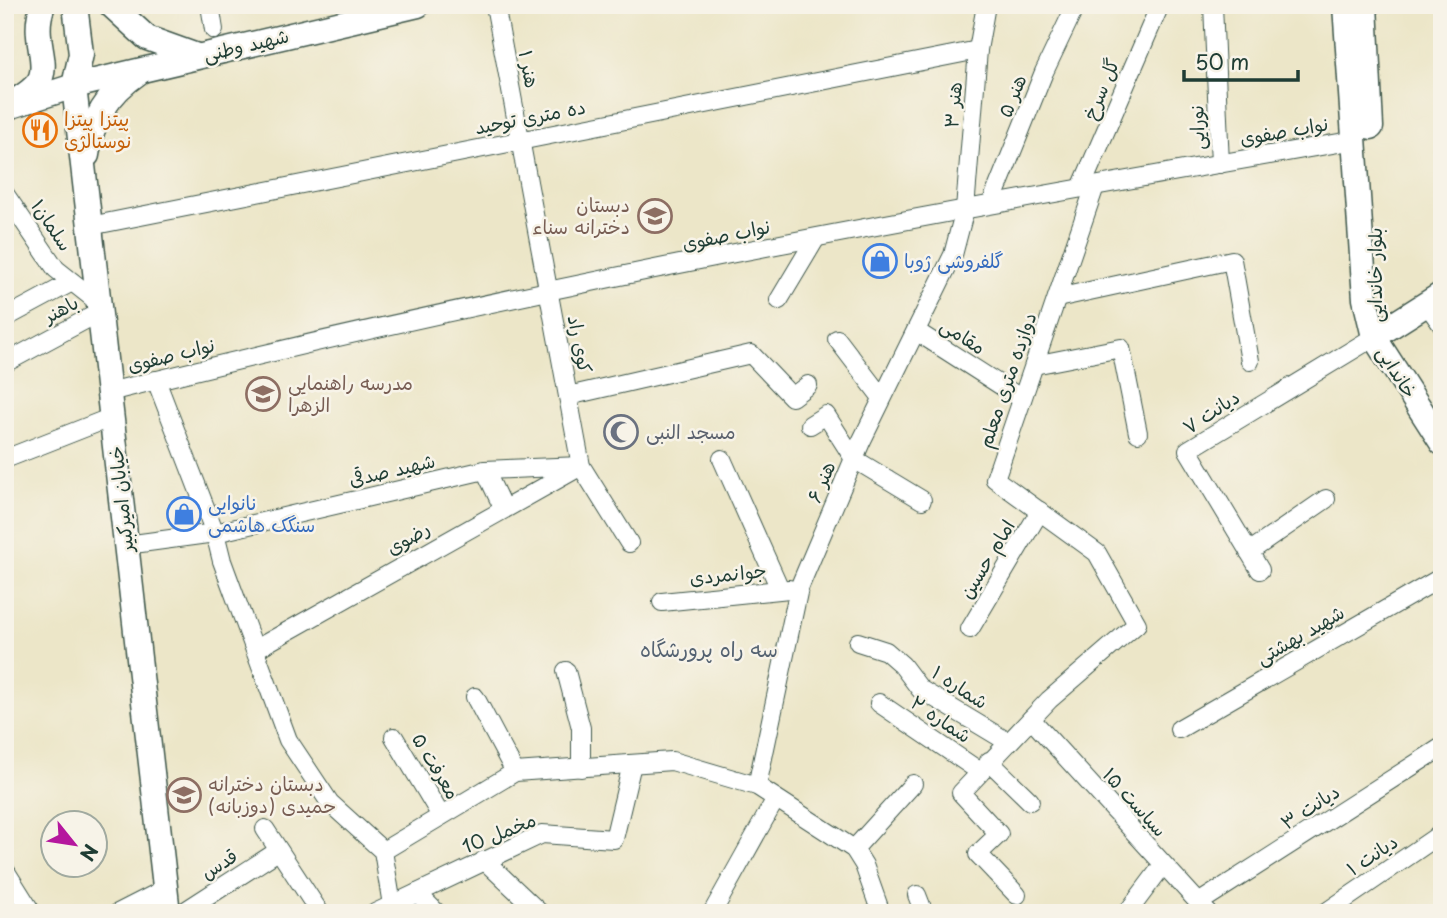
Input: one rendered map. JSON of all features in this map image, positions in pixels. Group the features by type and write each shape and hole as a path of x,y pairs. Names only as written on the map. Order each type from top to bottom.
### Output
{"main road":[{"path":"45,5 55,60 74,86"},
{"path":"7,108 36,86 43,75 36,22 45,5"},
{"path":"74,86 82,54 75,5"},
{"path":"110,5 147,38 197,56"},
{"name":"شهید وطنی","path":"7,108 74,86 144,68 418,5"},
{"name":"بلوار خاندایی","path":"1345,5 1365,297 1374,337"},
{"name":"بلوار خاندایی","path":"1366,5 1378,296 1374,337"},
{"path":"84,173 88,147 100,111 116,88 144,68"},
{"name":"خیابان امیرکبیر","path":"74,86 167,901"},
{"path":"1374,337 1434,298"},
{"name":"خاندایی","path":"1374,337 1442,443"}],"street":[{"path":"210,5 214,30"},
{"name":"هنر ۱","path":"495,5 521,141"},
{"name":"هنر ۳","path":"965,209 978,50 986,5"},
{"name":"هنر ۵","path":"991,204 1044,72 1076,5"},
{"name":"گل سرخ","path":"1088,187 1160,5"},
{"name":"نورایی","path":"1213,5 1220,164"},
{"name":"ده متری توحید","path":"90,226 978,50"},
{"name":"نواب صفوی","path":"109,392 419,318 991,204 1356,140"},
{"name":"کوی راد","path":"521,141 581,466 629,543"},
{"name":"دوازده متری معلم","path":"1017,894 978,853 999,834 961,793 1031,719 1137,624 1097,553 995,479 1057,298 1088,187"},
{"name":"سلمان۱","path":"5,194 56,269 99,307"},
{"name":"هنر ۶","path":"757,786 799,587 882,398 953,255 965,209"},
{"path":"779,300 816,238"},
{"path":"1057,298 1232,260 1250,361"},
{"path":"5,318 72,282"},
{"path":"1434,298 1442,325"},
{"name":"باهنر","path":"5,363 99,307"},
{"name":"مقامی","path":"916,331 1022,400"},
{"name":"دیانت ۷","path":"1260,570 1188,450 1374,337"},
{"path":"837,339 882,398"},
{"path":"568,396 755,346 792,397 808,385"},
{"path":"1034,365 1121,348 1138,433"},
{"path":"156,380 215,533 222,561 288,740 330,803 383,851 392,905"},
{"path":"810,425 826,415 854,459 922,500"},
{"path":"5,459 112,418"},
{"path":"722,459 780,590"},
{"name":"شهید صدقی","path":"126,545 215,533 485,470 581,466"},
{"name":"رضوی","path":"256,649 581,466"},
{"path":"485,470 503,508"},
{"path":"1249,552 1326,499"},
{"name":"امام حسین","path":"970,629 1040,511"},
{"name":"شهید بهشتی","path":"1179,729 1442,577"},
{"name":"جوانمردی","path":"662,602 799,587"},
{"name":"شماره ۱","path":"858,642 886,651 902,665 920,689 1008,742"},
{"path":"566,671 581,728 581,768"},
{"path":"475,697 515,772"},
{"name":"شماره ۲","path":"879,702 984,766 1030,802"},
{"name":"سیاست ۱۵","path":"1031,719 1204,908"},
{"name":"معرفت ۵","path":"394,737 441,816"},
{"name":"دیانت ۳","path":"1204,908 1442,747"},
{"path":"383,851 515,772 672,761 757,786 854,849 864,865 881,913"},
{"name":"مخمل 10","path":"375,913 542,834 614,839 632,764"},
{"path":"854,849 913,784"},
{"path":"720,909 775,800"},
{"path":"265,829 320,913"},
{"name":"دیانت ۱","path":"1325,913 1442,833"},
{"name":"قدس","path":"182,913 278,851"},
{"path":"484,860 540,913"},
{"path":"1126,913 1163,865"},
{"path":"5,870 32,913"},
{"path":"417,893 437,913"},
{"path":"917,895 924,913"},
{"path":"118,913 167,901"}],"place":[{"name":"پیتزا پیتزا نوستالژی","path":"40,130"},
{"name":"دبستان دخترانه سناء","path":"655,216"},
{"name":"گلفروشی ژوبا","path":"880,261"},
{"name":"مدرسه راهنمایی الزهرا","path":"263,394"},
{"name":"مسجد النبی","path":"621,432"},
{"name":"نانوایی سنگک هاشمی","path":"184,514"},
{"name":"دبستان دخترانه حمیدی (دوزبانه)","path":"184,795"}],"district":[{"name":"سه راه پرورشگاه","path":"709,650"}]}
